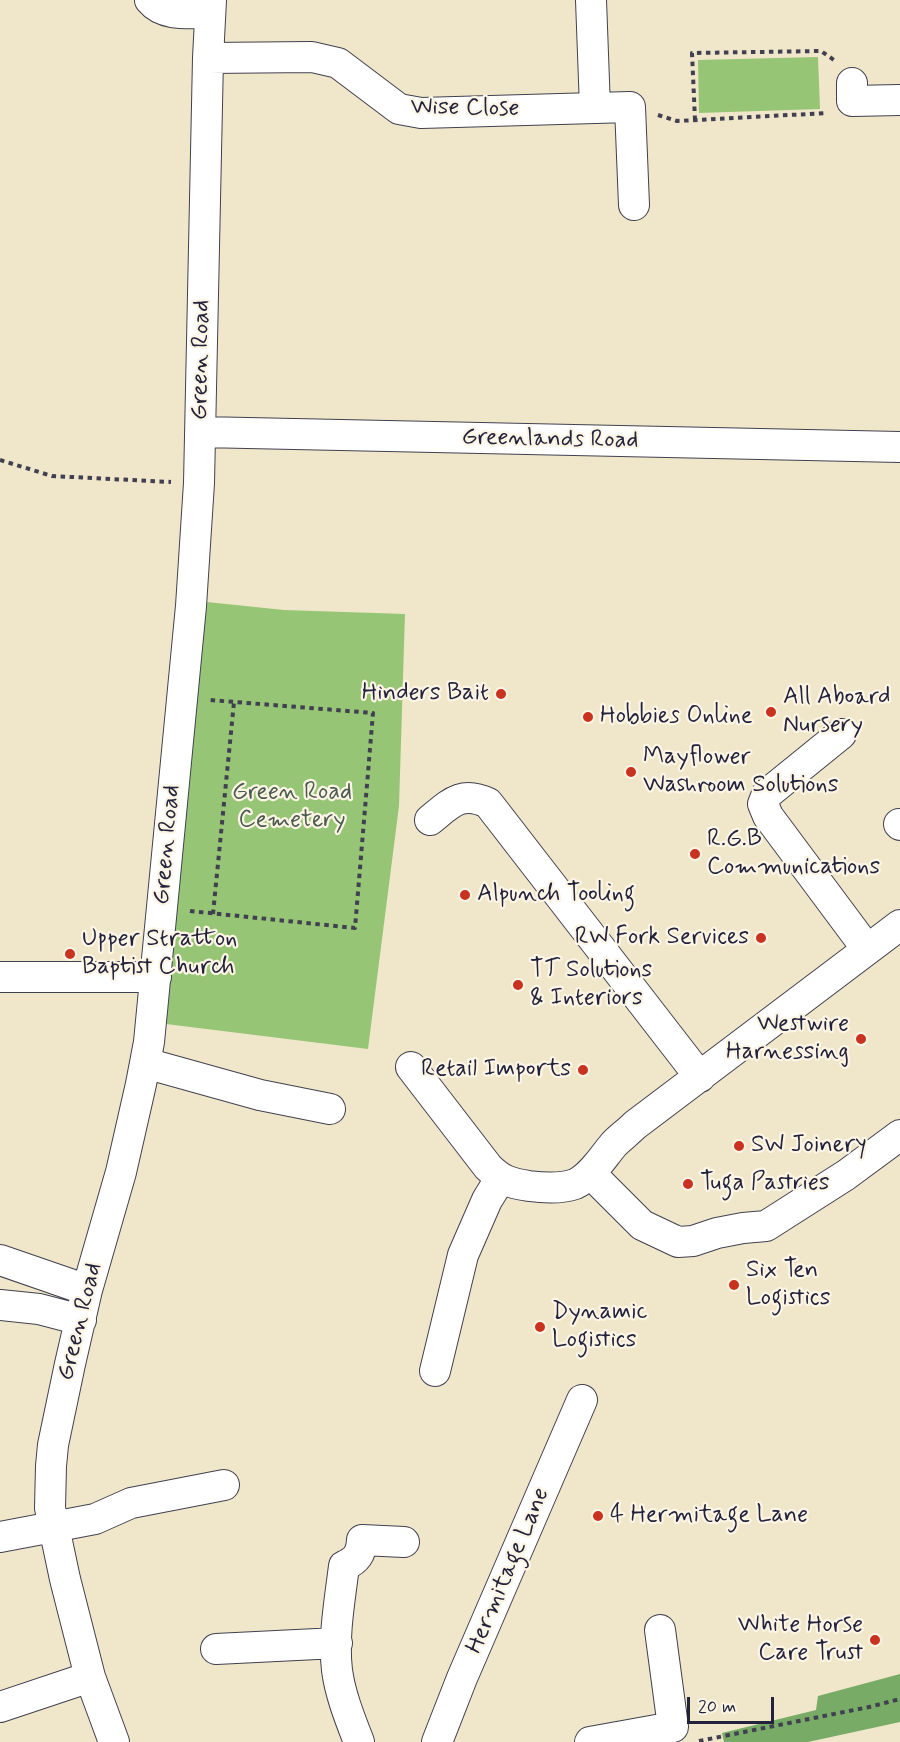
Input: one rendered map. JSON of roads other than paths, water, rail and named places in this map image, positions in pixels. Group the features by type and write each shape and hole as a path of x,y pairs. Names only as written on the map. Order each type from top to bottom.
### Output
{"street":[{"path":"150,0 169,12 210,7"},
{"path":"591,0 595,108"},
{"name":"Green Road","path":"114,1742 90,1677 50,1508 53,1445 87,1290 121,1172 149,1042 191,606 199,483 210,7"},
{"name":"Wise Close","path":"208,58 312,57 338,63 399,109 421,113 630,106 634,205"},
{"path":"852,92 900,100"},
{"name":"Greenlands Road","path":"201,432 900,447"},
{"path":"841,734 767,794 763,804 768,816 867,949"},
{"path":"430,820 461,798 478,799 488,803 700,1077"},
{"path":"411,1067 488,1167 500,1179 540,1188 562,1187 577,1183 590,1173 616,1142 635,1125 900,925"},
{"path":"0,977 156,976"},
{"path":"145,1063 260,1095 330,1109"},
{"path":"590,1173 642,1225 678,1242 693,1241 734,1229 766,1226 846,1175 900,1135"},
{"path":"435,1371 463,1255 500,1179"},
{"path":"0,1260 87,1290"},
{"path":"0,1305 39,1310 81,1320"},
{"name":"Hermitage Lane","path":"437,1742 582,1400"},
{"path":"0,1537 95,1519 131,1503 224,1485"},
{"path":"359,1742 337,1670 344,1566 351,1563 361,1552 362,1540 404,1542"},
{"path":"590,1742 673,1726 660,1630"},
{"path":"216,1649 338,1631"},
{"path":"0,1707 90,1677"}],"place":[{"name":"Hinders Bait","path":"501,694"},
{"name":"All Aboard Nursery","path":"771,712"},
{"name":"Hobbies Online","path":"588,717"},
{"name":"Mayflower Washroom Solutions","path":"631,772"},
{"name":"R.G.B Communications","path":"695,854"},
{"name":"Alpunch Tooling","path":"465,895"},
{"name":"RW Fork Services","path":"761,938"},
{"name":"Upper Stratton Baptist Church","path":"70,954"},
{"name":"TT Solutions & Interiors","path":"518,985"},
{"name":"Westwire Harnessing","path":"861,1039"},
{"name":"Retail Imports","path":"583,1070"},
{"name":"SW Joinery","path":"739,1146"},
{"name":"Tuga Pastries","path":"688,1184"},
{"name":"Six Ten Logistics","path":"734,1285"},
{"name":"Dynamic Logistics","path":"540,1327"},
{"name":"4 Hermitage Lane","path":"598,1516"},
{"name":"White Horse Care Trust","path":"875,1640"}],"park label":[{"name":"Green Road Cemetery","path":"292,807"}]}
